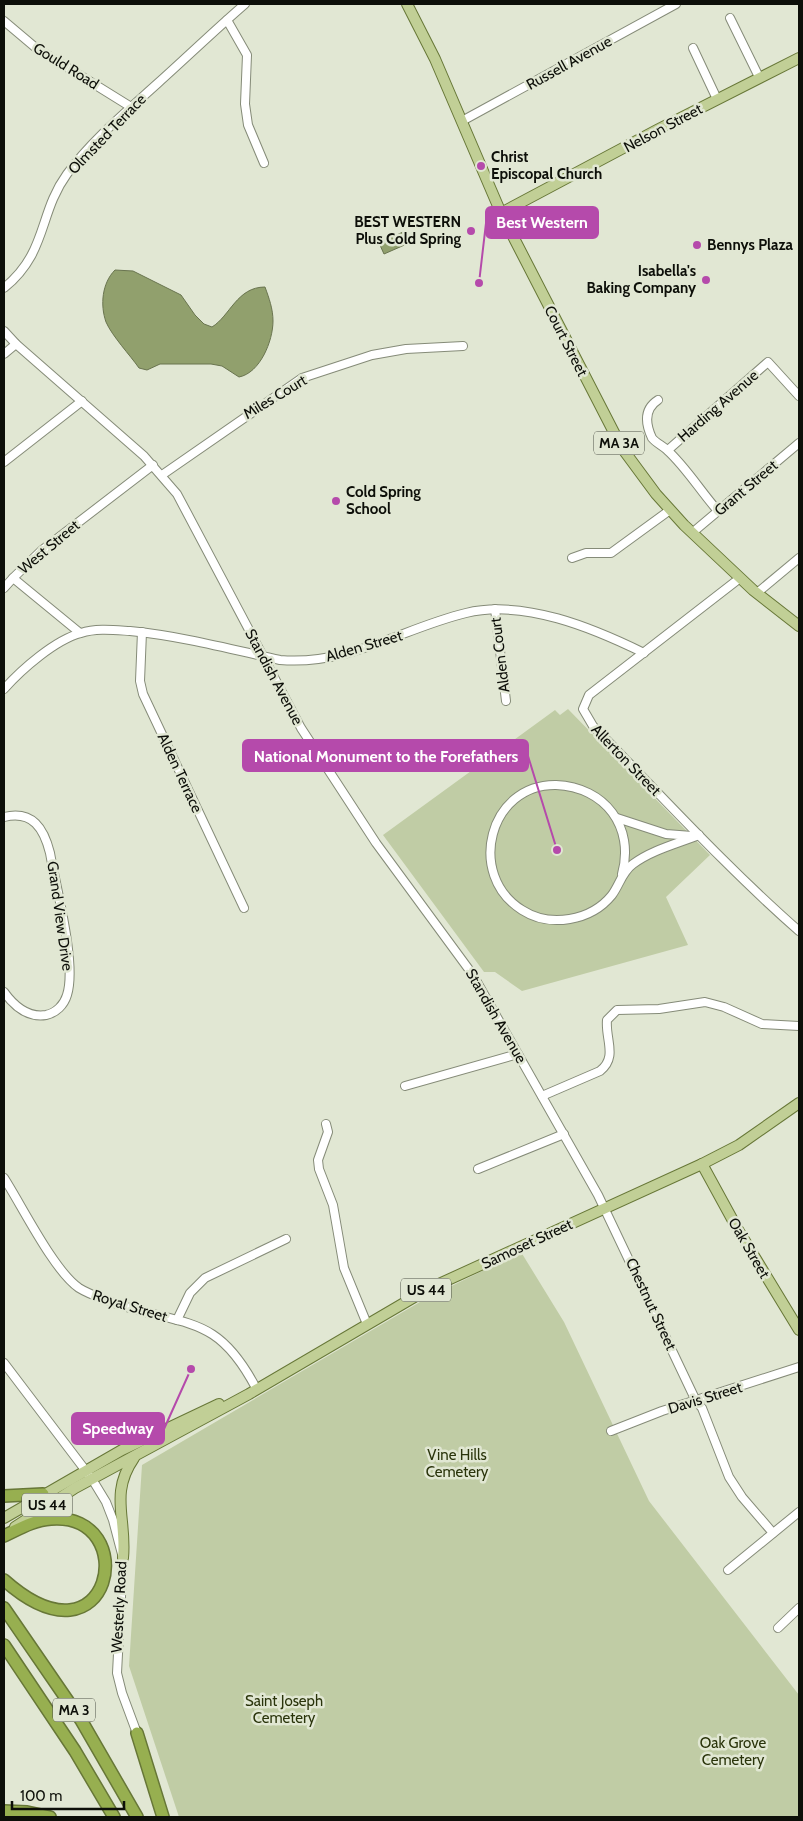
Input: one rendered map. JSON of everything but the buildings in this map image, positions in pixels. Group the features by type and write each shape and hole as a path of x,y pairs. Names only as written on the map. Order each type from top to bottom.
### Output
{"highway":[{"name":"US 44","path":"4,1496 43,1494"},
{"path":"4,1535 37,1521 53,1519 69,1522 84,1528 97,1539 107,1564 104,1581 98,1593 89,1603 70,1610 56,1610 40,1606 4,1580"},
{"name":"MA 3","path":"4,1608 81,1720 137,1817"},
{"name":"MA 3","path":"4,1645 75,1751 114,1817"},
{"path":"137,1733 163,1817"},
{"path":"4,1811 27,1812 50,1817"}],"main road":[{"name":"Court Street","path":"407,4 435,58 501,213 607,421 633,465 670,510 692,533 757,593 799,626"},
{"name":"Nelson Street","path":"501,213 799,58"},
{"name":"Samoset Street","path":"4,1535 46,1506 428,1289 702,1164 739,1145 799,1103"},
{"name":"Oak Street","path":"702,1164 799,1330"},
{"name":"Samoset Street","path":"4,1518 43,1494 139,1442 256,1388"},
{"path":"123,1558 124,1543 120,1486 123,1475 135,1456"}],"street":[{"name":"Olmsted Terrace","path":"4,288 19,276 32,257 58,190 66,175 131,107 245,4"},
{"name":"Russell Avenue","path":"462,121 676,4"},
{"path":"730,18 759,78"},
{"path":"227,20 247,55 245,90 248,125 264,163"},
{"name":"Gould Road","path":"4,21 36,48 131,107"},
{"path":"693,48 717,99"},
{"name":"Standish Avenue","path":"4,331 16,344 153,465 177,494 301,728 376,843 473,975 605,1208"},
{"path":"4,354 16,344"},
{"name":"Miles Court","path":"162,475 302,378 372,355 406,349 463,346"},
{"name":"Harding Avenue","path":"668,450 768,362 799,396"},
{"path":"658,400 651,405 646,421 654,440 668,450 718,511"},
{"path":"4,462 82,401"},
{"name":"Grant Street","path":"692,533 799,443"},
{"name":"West Street","path":"80,633 13,578 41,551 153,465"},
{"path":"572,558 586,553 611,553 670,510"},
{"path":"757,593 799,558"},
{"path":"4,588 13,578"},
{"name":"Allerton Street","path":"740,578 589,695 583,709 593,726 698,835 751,888 799,930"},
{"name":"Alden Street","path":"4,689 40,656 80,633 112,630 170,635 264,656 298,661 324,659 361,649 457,615 495,609 578,623 644,653"},
{"name":"Alden Court","path":"495,609 506,701"},
{"name":"Alden Terrace","path":"142,632 140,681 143,694 244,908"},
{"path":"557,786 579,790 600,801 617,818 624,834 626,847 622,874 612,895 590,913 576,918 548,920 535,917 512,902 503,892 490,867 492,836 501,814 519,797 536,788 557,786"},
{"name":"Grand View Drive","path":"4,817 15,815 30,819 37,823 45,835 50,853 69,964 67,995 64,1002 52,1013 34,1016 27,1013 4,992"},
{"path":"617,818 666,834 698,835"},
{"path":"622,874 639,859 698,835"},
{"path":"542,1096 600,1071 607,1066 611,1053 607,1020 617,1010 659,1009 705,1002 724,1006 762,1024 799,1026"},
{"path":"405,1086 518,1054"},
{"path":"326,1124 328,1132 318,1160 319,1169 333,1205 342,1261 367,1324"},
{"path":"478,1169 564,1134"},
{"name":"Royal Street","path":"4,1178 58,1266 74,1284 103,1299 202,1328 225,1343 238,1358 256,1388"},
{"name":"Chestnut Street","path":"605,1208 696,1401 702,1408 729,1478 742,1497 773,1533"},
{"path":"177,1320 190,1293 205,1278 286,1239"},
{"name":"Westerly Road","path":"4,1362 86,1470 110,1511 123,1558 117,1673 122,1693 169,1817"},
{"name":"Davis Street","path":"611,1431 662,1411 799,1367"},
{"path":"728,1570 799,1512"},
{"path":"778,1628 799,1608"}],"green space":[{"path":"568,709 710,855 666,897 688,945 522,991 495,972 484,972 383,835 555,710 560,715"},
{"name":"Vine Hills Cemetery","path":"521,1252 564,1322 649,1501 799,1695 799,1817 179,1817 129,1666 142,1465 425,1299"}],"shaded area":[{"path":"403,232 409,243 384,254 379,243"},
{"path":"115,270 133,271 181,295 195,315 204,324 212,327 247,292 255,288 265,287 272,308 273,321 271,338 264,355 253,369 239,377 222,366 211,364 160,364 147,370 139,368 112,333 104,315 103,294 107,281"}],"place":[{"name":"Christ Episcopal Church","path":"481,166"},
{"name":"BEST WESTERN Plus Cold Spring","path":"471,231"},
{"name":"Bennys Plaza","path":"697,245"},
{"name":"Isabella's Baking Company","path":"706,280"},
{"name":"Best Western","path":"479,283"},
{"name":"Cold Spring School","path":"336,501"},
{"name":"National Monument to the Forefathers","path":"557,850"},
{"name":"Speedway","path":"191,1369"}],"park label":[{"name":"Saint Joseph Cemetery","path":"284,1710"},
{"name":"Oak Grove Cemetery","path":"733,1752"}]}
